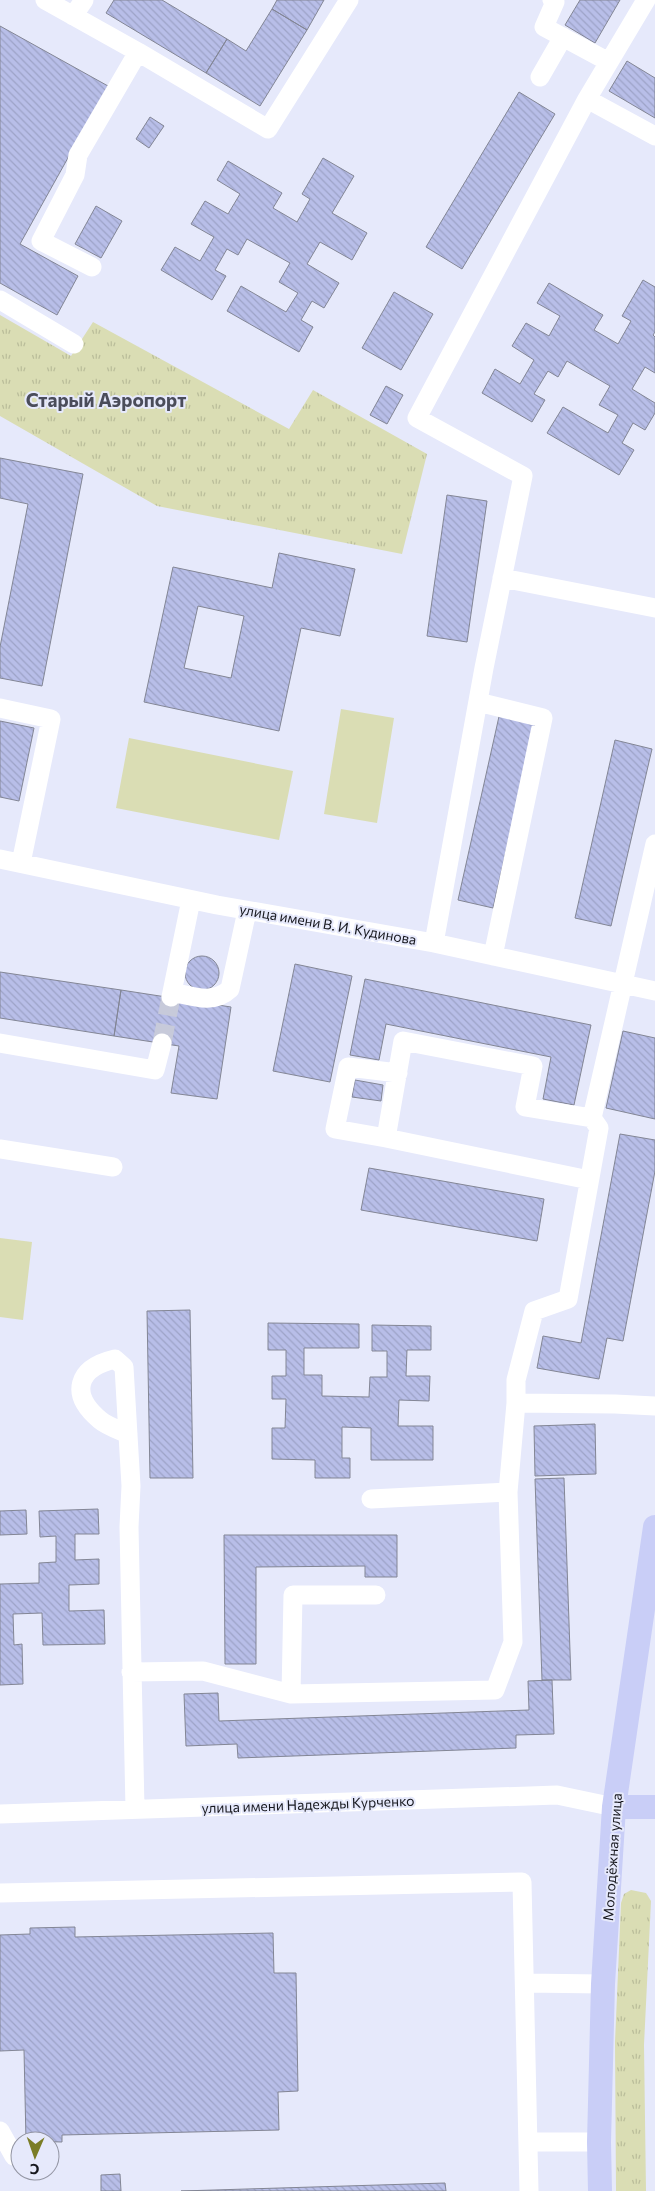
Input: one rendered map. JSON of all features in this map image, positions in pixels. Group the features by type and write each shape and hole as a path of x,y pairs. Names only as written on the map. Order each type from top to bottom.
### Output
{"main road":[{"name":"Молодёжная улица","path":"600,2191 599,2142 603,1984 614,1807 655,1527"},
{"path":"614,1807 655,1807"}],"street":[{"path":"45,0 138,52 268,129 349,0"},
{"path":"73,16 84,0"},
{"path":"552,0 555,2 544,27 608,62"},
{"path":"434,943 478,702 523,476 417,418 587,99 646,0"},
{"path":"540,77 563,37"},
{"path":"92,267 41,241 75,175 78,155 138,52"},
{"path":"587,99 655,136"},
{"path":"0,300 74,344"},
{"path":"502,578 655,608"},
{"path":"478,702 543,718 493,956"},
{"path":"0,708 51,718 21,864"},
{"path":"131,1672 203,1671 291,1694 495,1690 513,1642 508,1492 516,1403 516,1380 534,1310 568,1299 598,1128 592,1118 622,984 651,880 655,844"},
{"name":"улица имени В. И. Кудинова","path":"0,859 247,911 434,943 655,991"},
{"path":"191,900 171,995 211,999 223,996 230,989 247,911"},
{"path":"386,1138 404,1041 532,1066 525,1107 592,1118"},
{"path":"0,1043 155,1070 162,1043"},
{"path":"398,1073 348,1067 335,1129 589,1180"},
{"path":"0,1149 113,1167"},
{"path":"516,1403 655,1406"},
{"path":"128,1434 135,1809"},
{"path":"371,1499 508,1492"},
{"path":"291,1694 293,1595 376,1595"},
{"name":"улица имени Надежды Курченко","path":"0,1814 557,1795 614,1807"},
{"path":"0,1893 522,1882 529,2191"},
{"path":"525,1982 603,1984"},
{"path":"0,2130 10,2149"},
{"path":"528,2142 599,2142"}],"green space":[{"path":"0,315 71,356 93,322 289,429 313,390 427,454 402,554 157,506 0,416"},
{"path":"341,709 394,718 377,823 324,814"},
{"path":"129,738 293,771 279,840 116,808"},
{"path":"0,1238 32,1242 23,1320 0,1317"},
{"path":"631,1890 646,1893 651,1901 644,2045 646,2191 616,2191 615,2042 621,1903 624,1894"}],"building":[{"path":"114,0 162,0 227,39 206,73 106,13"},
{"path":"277,0 324,0 307,30 272,9"},
{"path":"580,0 620,0 595,43 565,25"},
{"path":"272,9 307,30 260,106 206,73 227,39 246,51"},
{"path":"0,26 108,86 20,244 78,276 57,315 0,283"},
{"path":"627,61 655,78 655,118 609,91"},
{"path":"519,92 555,114 462,269 426,247"},
{"path":"150,117 164,126 149,148 136,139"},
{"path":"323,158 354,176 332,213 367,233 352,260 320,242 307,264 339,283 324,308 312,301 301,320 313,327 299,352 227,311 241,286 286,312 298,293 279,282 290,263 247,239 238,255 227,249 215,270 226,276 212,300 161,270 175,247 200,261 214,237 191,224 205,201 228,214 240,194 217,180 228,161 282,193 273,208 297,222 310,199 302,194"},
{"path":"96,206 122,221 101,258 75,244"},
{"path":"643,280 655,287 655,332 653,335 655,337 655,373 645,367 632,389 655,403 655,413 645,430 633,423 622,443 634,450 619,475 547,433 563,407 608,433 618,415 599,405 610,386 567,361 558,377 548,371 534,394 545,400 532,422 482,393 495,369 520,384 534,360 512,346 526,323 549,336 560,316 537,303 549,283 603,315 594,330 618,344 631,321 622,316"},
{"path":"394,292 433,314 401,370 362,348"},
{"path":"386,386 403,395 387,424 370,415"},
{"path":"0,458 83,474 42,686 0,678 0,647 28,504 0,498"},
{"path":"447,495 487,501 467,642 427,636"},
{"path":"279,553 355,569 340,636 301,628 279,731 144,702 173,567 272,588","holes":["198,606 244,616 231,678 184,668"]},
{"path":"500,712 536,720 493,908 458,900"},
{"path":"0,721 34,728 19,801 0,797"},
{"path":"615,740 652,749 611,926 575,918"},
{"path":"202,956 214,961 219,973 214,985 202,990 190,985 185,973 190,961"},
{"path":"295,964 352,976 330,1082 273,1071"},
{"path":"0,972 121,990 114,1036 0,1018"},
{"path":"365,979 591,1025 574,1105 543,1099 551,1057 386,1024 379,1060 350,1055"},
{"path":"121,990 231,1007 217,1099 171,1093 179,1046 114,1036"},
{"path":"623,1031 655,1038 655,1119 606,1108"},
{"path":"355,1080 383,1085 381,1101 352,1097"},
{"path":"620,1134 655,1140 655,1171 623,1341 607,1338 599,1379 537,1368 543,1336 581,1343"},
{"path":"369,1168 544,1199 537,1241 361,1210"},
{"path":"190,1310 193,1478 150,1478 147,1311"},
{"path":"268,1323 359,1324 359,1348 304,1348 304,1375 322,1375 322,1396 369,1397 370,1377 387,1377 387,1351 372,1351 372,1325 431,1326 431,1350 407,1350 406,1376 430,1376 429,1401 399,1400 398,1426 433,1426 433,1460 371,1460 371,1428 342,1427 342,1458 350,1458 350,1478 315,1478 315,1460 272,1459 272,1428 285,1428 286,1399 272,1399 272,1376 286,1376 286,1350 268,1350"},
{"path":"595,1424 596,1474 535,1476 534,1426"},
{"path":"564,1478 571,1680 542,1680 535,1479"},
{"path":"98,1509 99,1534 75,1534 75,1560 99,1559 99,1584 69,1585 69,1611 104,1610 105,1644 43,1645 42,1613 13,1614 14,1645 22,1644 23,1684 0,1685 0,1584 39,1583 39,1563 56,1562 56,1536 40,1537 39,1511"},
{"path":"26,1510 27,1534 0,1535 0,1511"},
{"path":"224,1535 397,1535 397,1577 365,1577 365,1566 256,1567 256,1664 225,1664"},
{"path":"552,1680 554,1734 516,1735 516,1748 238,1758 237,1744 186,1746 184,1694 218,1693 219,1721 529,1710 528,1681"},
{"path":"75,1927 75,1937 273,1933 274,1973 296,1973 298,2091 278,2092 279,2130 62,2135 62,2142 60,2142 60,2131 26,2131 24,2050 0,2051 0,1935 30,1934 30,1928"},
{"path":"120,2174 121,2191 101,2191 101,2175"},
{"path":"445,2183 446,2191 181,2191"}],"tunnel":[{"path":"162,1043 171,997"}],"district":[{"name":"Старый Аэропорт","path":"106,399"}]}
